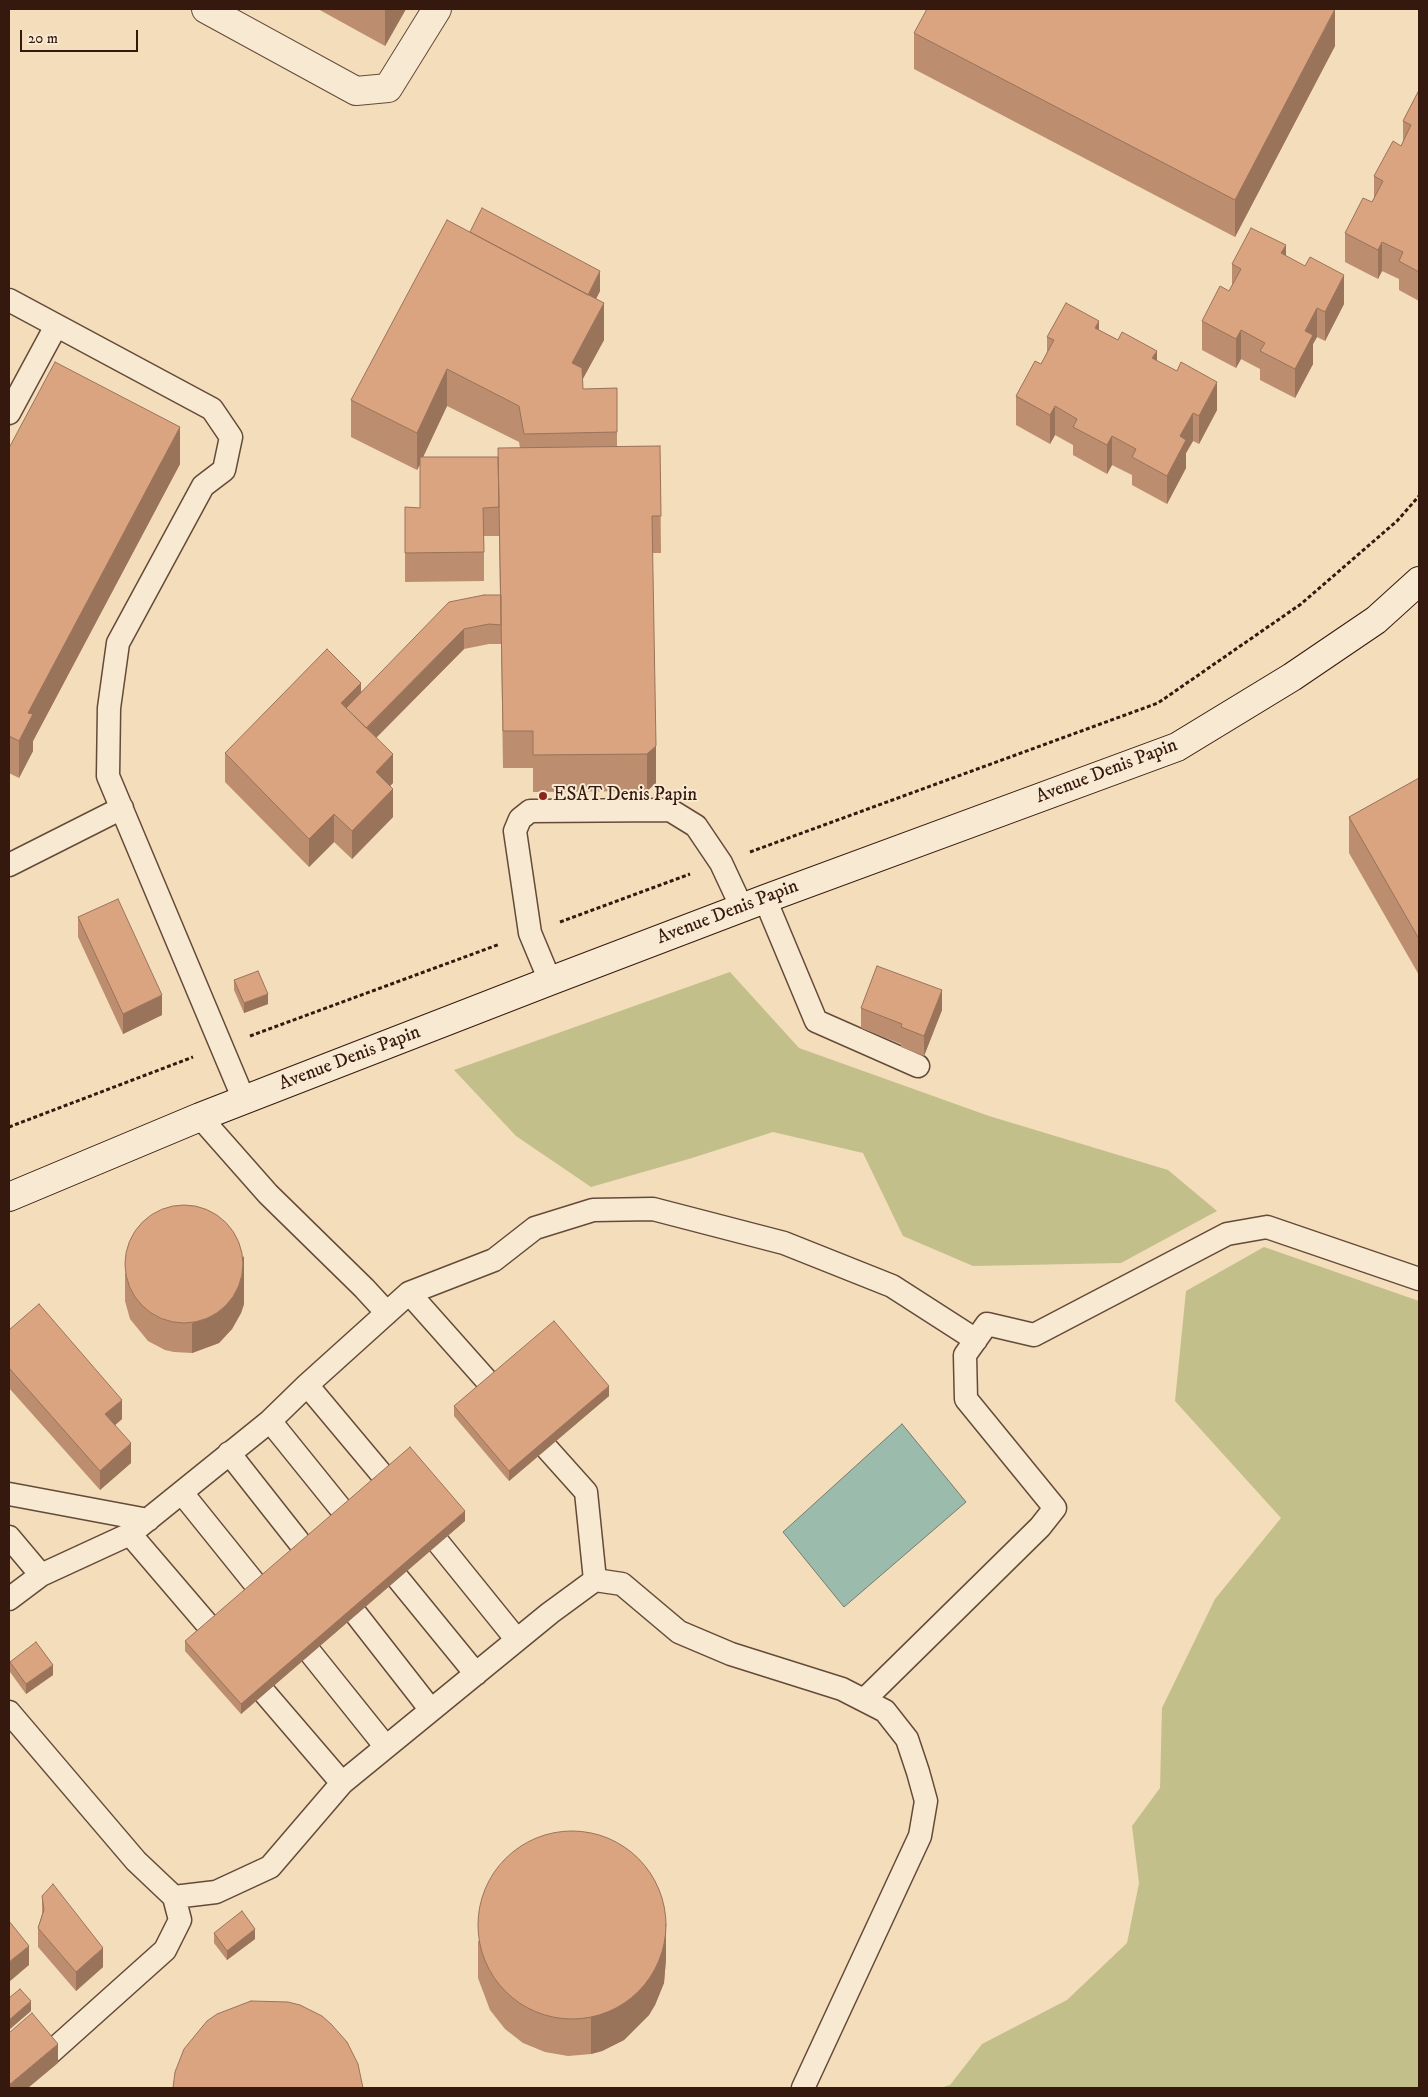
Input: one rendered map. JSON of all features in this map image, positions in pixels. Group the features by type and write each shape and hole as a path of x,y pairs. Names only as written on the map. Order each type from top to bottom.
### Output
{"main road":[{"path":"206,9 356,91 388,88 437,9"},
{"name":"Avenue Denis Papin","path":"9,1197 200,1117 550,981 754,903 1177,747 1292,677 1376,620 1419,581"}],"lane":[{"path":"9,300 212,409 231,438 224,470 203,486 118,643 109,708 108,776 244,1100"},
{"path":"9,413 56,326"},
{"path":"9,865 122,808"},
{"path":"550,981 530,933 515,831 520,819 530,810 670,810 696,826 721,863 754,903 816,1022 918,1066"},
{"path":"200,1117 268,1194 387,1313"},
{"path":"9,1599 41,1575 130,1534 270,1421 409,1293 494,1260 535,1228 593,1210 653,1209 784,1243 892,1286 976,1340"},
{"path":"864,1700 1040,1527 1055,1508 966,1399 965,1355 987,1324 1034,1335 1227,1234 1267,1227 1419,1279"},
{"path":"409,1293 586,1492 595,1580"},
{"path":"307,1385 362,1448 517,1640"},
{"path":"270,1421 476,1674"},
{"path":"230,1453 432,1710"},
{"path":"182,1493 386,1747"},
{"path":"9,1494 148,1520"},
{"path":"130,1534 342,1783"},
{"path":"9,1537 41,1575"},
{"path":"174,1897 216,1892 270,1866 342,1783 550,1613 595,1580 622,1584 680,1632 731,1654 842,1689 864,1700 884,1711 907,1740 926,1801 920,1836 803,2088"},
{"path":"9,1712 136,1861 174,1897 180,1920 165,1950 50,2052"}],"shaded area":[{"path":"730,972 799,1048 989,1116 1168,1170 1217,1211 1121,1263 973,1266 903,1236 863,1153 773,1132 591,1187 516,1136 454,1070"},
{"path":"1264,1247 1419,1301 1419,2088 940,2088 950,2085 982,2044 1067,2000 1127,1943 1139,1883 1132,1826 1160,1788 1162,1708 1215,1599 1281,1518 1175,1401 1186,1291"},
{"path":"902,1424 966,1502 844,1607 783,1532"}],"building":[{"path":"927,9 1335,9 1235,200 914,33"},
{"path":"1419,90 1419,272 1399,261 1403,252 1382,242 1378,250 1345,233 1363,198 1372,202 1383,181 1374,176 1393,141 1401,146 1411,125 1403,121"},
{"path":"482,208 600,271 588,295 470,232"},
{"path":"447,220 604,303 572,363 582,368 583,389 617,388 617,432 524,434 519,406 447,369 417,433 351,400"},
{"path":"1251,228 1286,245 1281,253 1305,266 1310,257 1344,275 1325,312 1317,308 1305,331 1313,335 1295,369 1260,351 1265,343 1241,330 1236,339 1202,321 1220,286 1229,291 1241,269 1232,264"},
{"path":"1066,303 1099,321 1095,328 1118,340 1122,332 1157,351 1152,358 1177,371 1181,362 1217,382 1199,416 1193,413 1180,436 1186,440 1167,476 1132,457 1136,449 1112,436 1107,445 1073,427 1077,419 1055,406 1050,415 1016,396 1035,361 1041,364 1054,340 1047,337"},
{"path":"55,362 180,427 28,713 33,714 19,741 9,736 9,448"},
{"path":"660,446 661,516 652,516 656,746 647,754 533,755 533,731 503,731 498,448"},
{"path":"420,457 498,457 499,507 483,508 484,552 405,553 405,507 420,508"},
{"path":"484,595 501,595 501,625 489,624 464,629 366,728 346,708 449,602"},
{"path":"327,649 361,683 341,703 393,754 376,772 393,789 352,831 334,814 309,839 225,753"},
{"path":"1419,778 1419,939 1349,817"},
{"path":"118,899 162,995 123,1014 78,917"},
{"path":"877,966 942,990 924,1036 901,1027 902,1024 861,1008"},
{"path":"258,971 268,994 244,1003 234,980"},
{"path":"184,1205 207,1209 226,1222 239,1241 243,1264 239,1287 226,1306 207,1319 184,1323 161,1319 142,1306 129,1287 125,1264 129,1241 142,1222 161,1209"},
{"path":"39,1304 122,1400 105,1414 131,1443 100,1471 9,1368 9,1330"},
{"path":"554,1321 609,1386 509,1471 454,1406"},
{"path":"410,1447 465,1511 241,1704 185,1641"},
{"path":"36,1642 53,1665 26,1684 10,1662"},
{"path":"572,1831 608,1838 624,1847 638,1859 650,1873 659,1889 666,1925 659,1961 650,1977 638,1991 624,2003 608,2012 572,2019 536,2012 520,2003 506,1991 494,1977 485,1961 478,1925 485,1889 494,1873 506,1859 520,1847 536,1838"},
{"path":"53,1884 103,1948 76,1972 38,1928 44,1910 42,1896"},
{"path":"242,1911 255,1929 227,1951 214,1933"},
{"path":"9,1921 29,1946 9,1962"},
{"path":"20,1989 31,2001 9,2020 9,1998"},
{"path":"251,2001 288,2002 300,2005 322,2016 347,2042 358,2064 363,2088 173,2088 175,2072 184,2049 207,2021 217,2014"},
{"path":"32,2013 58,2044 9,2085 9,2033"}],"place":[{"name":"ESAT Denis Papin","path":"543,796"}]}
